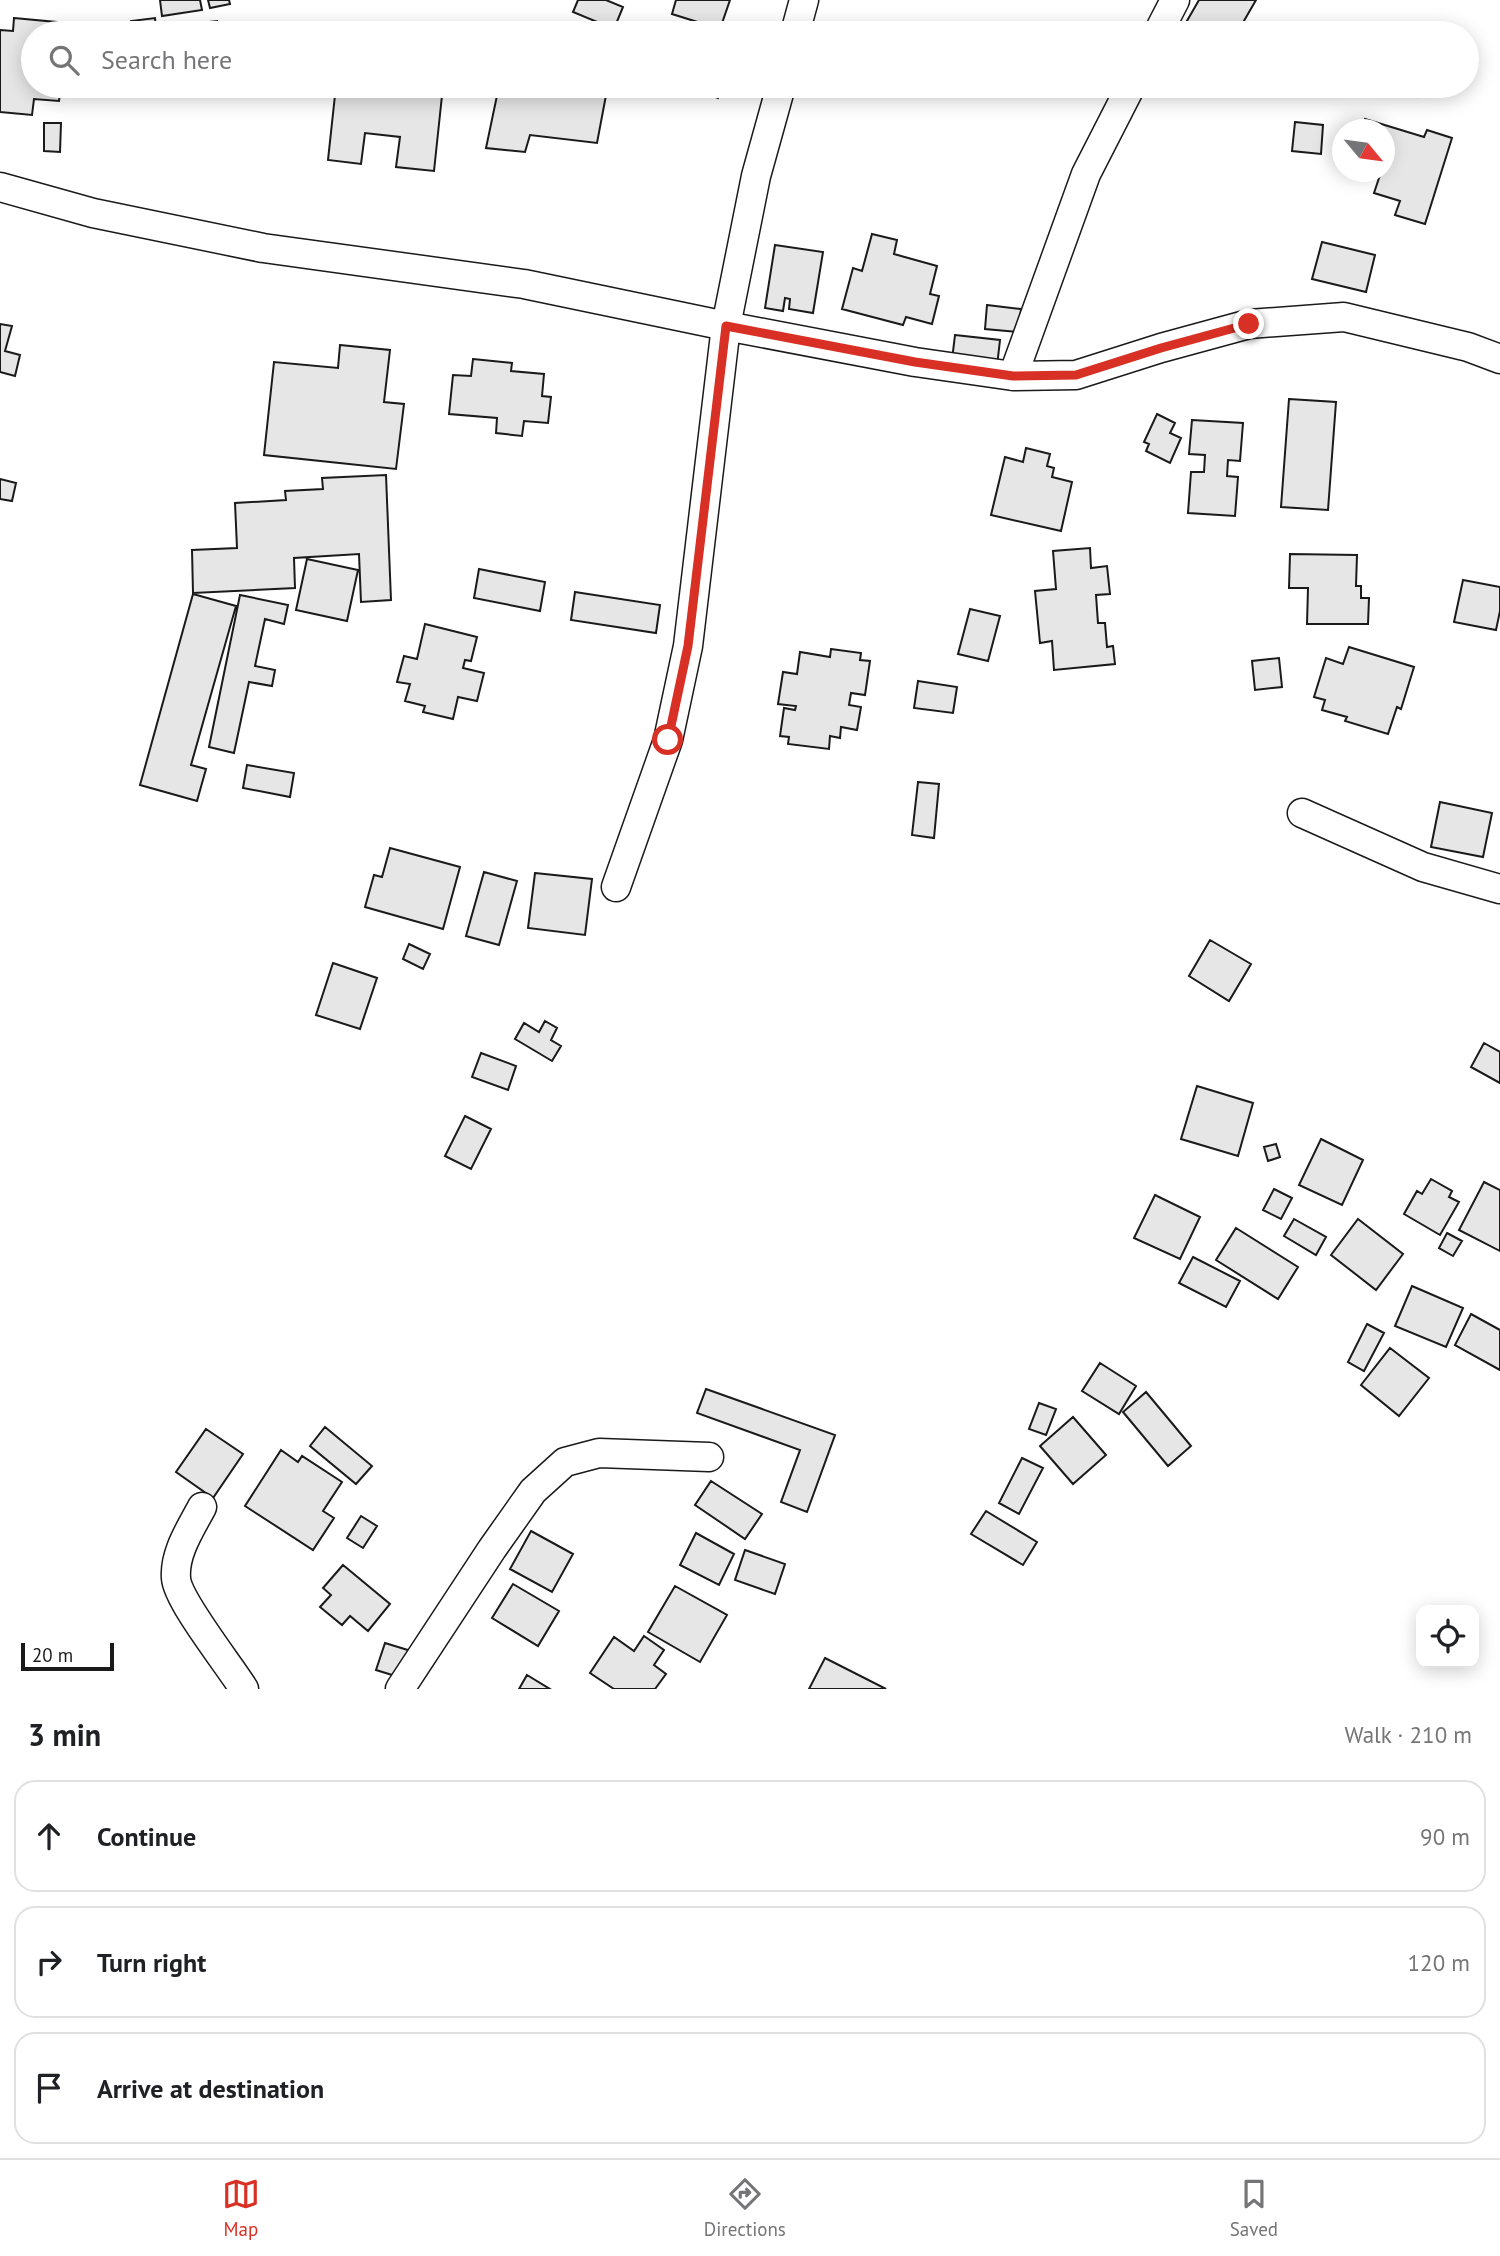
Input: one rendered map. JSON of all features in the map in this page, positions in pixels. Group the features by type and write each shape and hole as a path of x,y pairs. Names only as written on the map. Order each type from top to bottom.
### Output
{"street":[{"path":"798,21 804,0"},
{"path":"1164,21 1175,0"},
{"path":"616,887 668,740 688,646 726,326 756,176 778,98"},
{"path":"1013,376 1086,174 1125,98"},
{"path":"0,187 93,213 262,248 524,284 915,362 1013,376 1076,375 1249,324 1344,317 1468,347 1500,359"},
{"path":"1302,813 1423,867 1500,889"},
{"path":"400,1689 533,1491 565,1462 599,1453 709,1457"},
{"path":"202,1507 180,1550 176,1579 184,1601 244,1689"}],"building":[{"path":"160,0 200,0 202,10 162,16"},
{"path":"208,0 229,0 230,4 210,8"},
{"path":"578,0 606,0 623,7 617,21 595,21 573,12"},
{"path":"676,0 730,0 723,21 694,21 672,14"},
{"path":"1199,0 1256,0 1244,21 1187,21"},
{"path":"14,18 46,21 21,21 21,98 59,98 59,101 34,99 32,115 0,112 0,30 13,31"},
{"path":"155,18 155,21 131,21"},
{"path":"335,98 442,98 434,171 396,167 400,137 365,133 361,164 328,160"},
{"path":"496,98 605,98 597,143 530,135 525,152 486,148"},
{"path":"1295,122 1323,125 1321,154 1292,151"},
{"path":"44,123 61,123 60,152 44,151"},
{"path":"1395,128 1424,137 1427,130 1452,138 1425,224 1395,215 1400,201 1374,193 1378,182 1395,182"},
{"path":"872,234 897,240 894,254 937,266 930,294 939,296 932,324 906,317 903,325 842,309 853,268 862,271"},
{"path":"1322,242 1375,255 1366,292 1312,279"},
{"path":"775,245 823,252 813,313 789,309 790,299 785,298 783,311 765,308"},
{"path":"987,305 1021,309 1019,332 985,329"},
{"path":"0,324 12,326 5,351 20,355 15,376 0,372"},
{"path":"955,335 1000,340 997,366 952,360"},
{"path":"340,345 390,350 384,402 404,404 396,469 264,455 274,362 338,368"},
{"path":"473,359 512,363 511,371 544,374 542,396 551,397 548,423 524,421 522,436 496,433 497,418 449,414 453,375 471,376"},
{"path":"1289,399 1336,402 1328,510 1281,507"},
{"path":"1157,414 1175,423 1170,433 1181,438 1170,463 1146,451 1149,444 1144,442"},
{"path":"1192,420 1243,423 1240,461 1228,460 1227,476 1238,477 1235,516 1188,513 1191,472 1204,472 1205,455 1189,454"},
{"path":"1026,448 1050,454 1047,466 1054,468 1052,477 1072,482 1061,531 991,515 1005,457 1023,462"},
{"path":"386,475 391,600 361,602 359,554 294,558 295,588 193,593 192,550 237,548 235,503 286,500 285,491 323,489 322,478"},
{"path":"0,479 16,483 12,501 0,499"},
{"path":"1090,548 1091,568 1107,566 1110,594 1096,595 1098,623 1105,623 1107,647 1113,646 1115,664 1054,670 1052,641 1040,643 1035,591 1056,589 1053,551"},
{"path":"1290,554 1357,555 1356,586 1361,586 1361,598 1369,598 1368,624 1307,624 1308,588 1289,588"},
{"path":"307,559 358,570 347,621 296,610"},
{"path":"479,569 545,582 540,611 474,598"},
{"path":"1463,580 1500,587 1500,611 1496,630 1454,622"},
{"path":"575,592 660,605 656,633 571,620"},
{"path":"193,594 236,606 191,765 206,769 197,801 140,785"},
{"path":"240,595 288,605 284,624 265,619 255,666 275,670 272,686 249,682 234,753 209,747"},
{"path":"970,609 1000,616 988,661 958,654"},
{"path":"425,624 477,637 471,661 465,660 463,668 484,673 477,701 458,697 453,719 423,712 425,706 405,701 410,684 397,682 404,656 417,659"},
{"path":"1349,647 1414,667 1401,709 1397,707 1388,734 1345,721 1347,717 1322,710 1325,700 1314,697 1326,658 1343,664"},
{"path":"831,649 861,653 860,660 870,661 865,695 851,693 849,705 861,707 857,730 841,727 840,738 830,736 829,749 788,744 789,737 780,736 784,708 795,710 796,706 778,704 783,672 797,674 800,652 830,657"},
{"path":"1279,658 1282,687 1255,690 1252,661"},
{"path":"918,681 957,687 953,713 914,708"},
{"path":"247,765 294,773 290,797 243,788"},
{"path":"918,782 939,784 934,838 912,835"},
{"path":"1440,802 1492,813 1483,857 1431,847"},
{"path":"390,848 460,867 443,929 365,907 374,875 382,877"},
{"path":"484,872 517,881 499,945 466,936"},
{"path":"535,873 592,879 585,935 528,928"},
{"path":"1210,940 1251,964 1229,1001 1189,976"},
{"path":"409,944 430,954 423,969 403,959"},
{"path":"333,963 377,978 360,1029 316,1015"},
{"path":"545,1021 557,1028 551,1040 561,1046 552,1061 515,1039 524,1023 539,1032"},
{"path":"1484,1043 1500,1052 1500,1083 1471,1067"},
{"path":"481,1053 516,1066 508,1090 472,1077"},
{"path":"1197,1086 1253,1103 1238,1156 1181,1139"},
{"path":"465,1116 491,1129 471,1169 445,1156"},
{"path":"1321,1139 1363,1160 1342,1205 1299,1185"},
{"path":"1276,1144 1280,1157 1268,1161 1264,1147"},
{"path":"1431,1179 1452,1191 1449,1197 1459,1202 1440,1235 1404,1214 1417,1191 1422,1194"},
{"path":"1484,1182 1500,1190 1500,1251 1459,1230"},
{"path":"1274,1189 1292,1198 1281,1219 1263,1210"},
{"path":"1155,1195 1200,1217 1180,1259 1134,1238"},
{"path":"1294,1219 1326,1237 1316,1255 1284,1236"},
{"path":"1358,1219 1403,1254 1376,1290 1331,1255"},
{"path":"1236,1228 1298,1267 1278,1299 1216,1260"},
{"path":"1447,1233 1462,1241 1453,1256 1439,1248"},
{"path":"1193,1257 1240,1281 1226,1307 1179,1283"},
{"path":"1412,1286 1463,1308 1446,1347 1395,1326"},
{"path":"1471,1314 1500,1330 1500,1370 1455,1345"},
{"path":"1367,1324 1384,1333 1364,1371 1348,1362"},
{"path":"1390,1348 1429,1378 1399,1416 1361,1385"},
{"path":"1100,1363 1136,1386 1119,1414 1082,1391"},
{"path":"706,1389 835,1435 807,1512 781,1502 800,1450 697,1413"},
{"path":"1146,1392 1191,1446 1168,1466 1123,1412"},
{"path":"1039,1403 1056,1409 1046,1435 1029,1429"},
{"path":"1073,1417 1106,1455 1073,1484 1040,1446"},
{"path":"325,1427 372,1466 356,1484 310,1446"},
{"path":"206,1429 243,1454 213,1498 176,1472"},
{"path":"281,1450 298,1462 302,1456 342,1482 323,1511 334,1518 313,1550 245,1506"},
{"path":"1022,1458 1043,1468 1019,1514 999,1503"},
{"path":"711,1481 762,1514 745,1539 695,1505"},
{"path":"986,1511 1037,1542 1023,1565 971,1534"},
{"path":"361,1516 377,1526 363,1548 347,1538"},
{"path":"531,1531 573,1554 552,1592 510,1569"},
{"path":"696,1533 734,1554 719,1585 680,1565"},
{"path":"745,1550 785,1564 775,1594 735,1580"},
{"path":"343,1565 390,1604 368,1631 350,1616 342,1625 320,1607 331,1595 323,1588"},
{"path":"513,1584 559,1611 538,1646 492,1618"},
{"path":"675,1586 727,1615 700,1662 648,1632"},
{"path":"644,1636 664,1650 654,1665 666,1674 655,1689 614,1689 590,1673 614,1637 634,1651"},
{"path":"385,1643 411,1651 402,1678 376,1670"},
{"path":"825,1658 886,1689 809,1689"},
{"path":"527,1675 550,1689 519,1689"}],"route":[{"path":"668,740 688,646 726,326 915,362 1013,376 1076,375 1249,324"}]}
